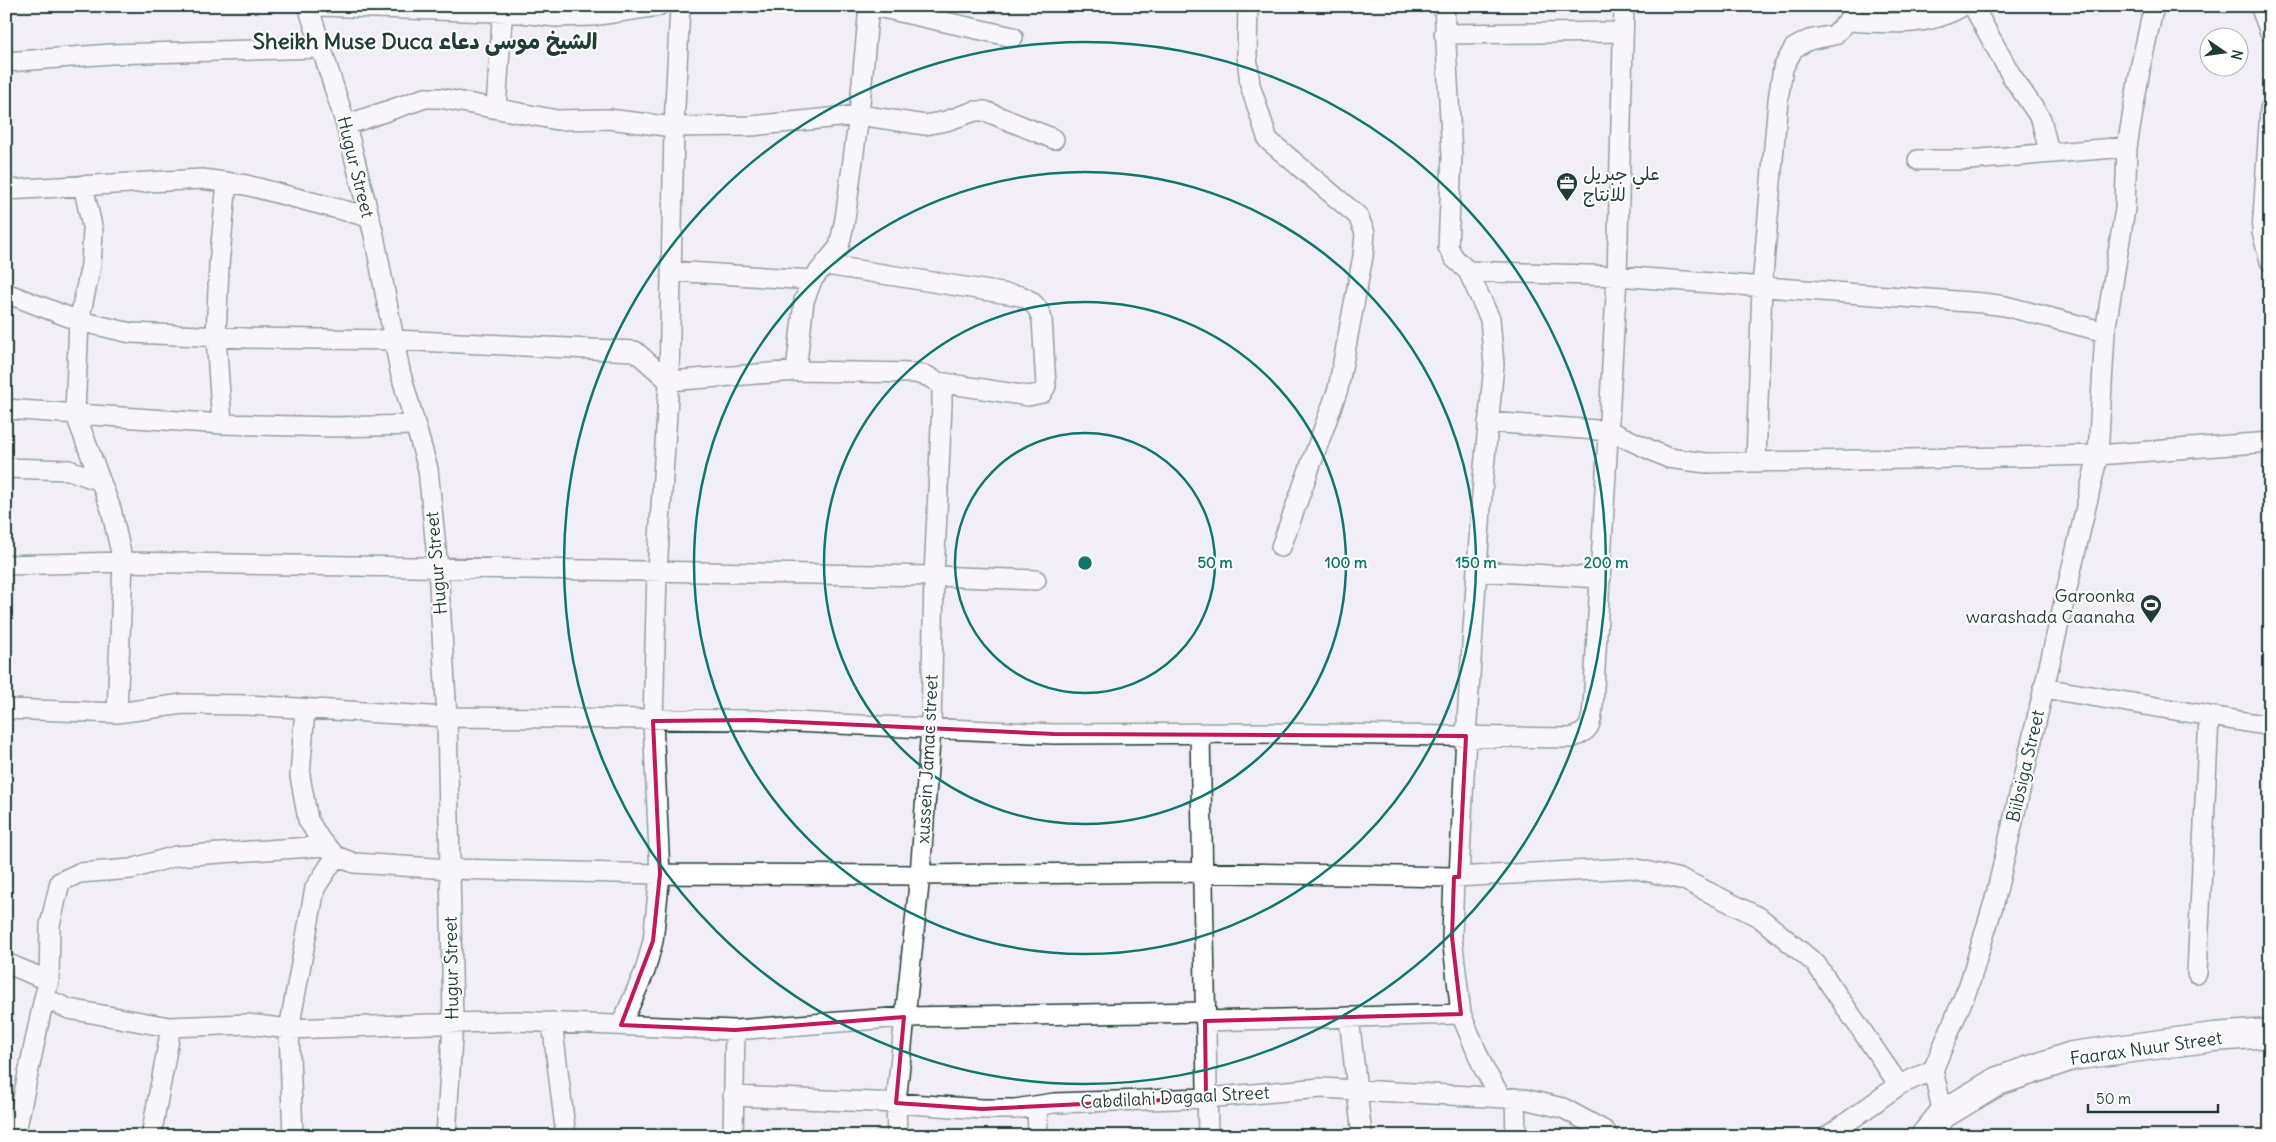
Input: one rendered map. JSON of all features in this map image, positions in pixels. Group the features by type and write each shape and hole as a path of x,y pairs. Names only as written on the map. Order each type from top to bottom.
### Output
{"main road":[{"name":"Faarax Nuur Street","path":"1925,1136 1943,1114 1998,1080 2072,1056 2214,1037 2270,1033"}],"street":[{"name":"Hugur Street","path":"308,6 346,125 369,217 400,371 428,469 438,568 447,717 453,1022 446,1136"},
{"path":"318,6 503,10 556,17 592,16 658,6"},
{"path":"621,1025 645,972 654,941 660,874 653,721 658,571 669,381 674,127 680,6"},
{"path":"796,371 804,301 812,280 826,266 839,247 846,219 871,6 1013,37"},
{"path":"1248,6 1247,55 1250,85 1268,140 1358,216 1365,233 1363,256 1338,389 1281,547"},
{"path":"1444,6 1452,156 1448,247 1454,258 1468,270 1490,319 1494,364 1477,571 1452,937 1461,1014 1484,1069 1508,1098 1516,1136"},
{"path":"6,709 117,713 183,704 447,717 653,721 753,720 1054,734 1260,733 1571,738 1582,734 1591,726 1610,431 1617,276 1624,6"},
{"path":"1756,462 1762,287 1778,100 1783,68 1794,48 1809,40 1834,35 1850,14 1906,24 1929,20 1963,6"},
{"path":"1973,6 2012,75 2041,119 2050,152"},
{"name":"Biibsiga Street","path":"1933,1070 1968,985 1992,908 2098,455 2105,332 2125,209 2127,147 2141,64 2154,6"},
{"path":"2260,6 2270,32"},
{"path":"496,108 503,10"},
{"path":"1444,34 1623,32"},
{"path":"6,62 112,54 322,48"},
{"path":"346,125 425,98 440,98 557,120 608,119 674,127 751,126 859,115 925,125 946,121 975,111 985,112 1054,139"},
{"path":"2270,110 2262,232 2270,261"},
{"path":"1918,160 1969,160 2127,147"},
{"path":"6,190 202,179 256,187 369,217"},
{"path":"222,424 216,337 219,265 227,182"},
{"path":"83,185 93,231 91,265 79,321 76,414 111,510 123,562 117,713"},
{"path":"6,293 79,321 131,333 216,337 394,340 635,352 669,381 796,371 915,373 927,376 938,382 1028,396 1042,393 1046,386 1042,319 1039,308 1030,300 1021,296 826,266"},
{"path":"1468,270 1617,276 1983,303 2005,306 2105,332"},
{"path":"671,272 812,280"},
{"name":"xussein Jamac street","path":"897,1136 896,1102 920,875 931,728 934,576 942,405 942,389 938,382"},
{"path":"6,409 222,424 333,427 414,425"},
{"path":"1488,422 1610,431 1668,458 1706,463 2098,455 2270,442"},
{"path":"6,468 68,470 100,481"},
{"path":"6,565 123,562 934,576 1036,580"},
{"path":"1477,571 1601,578"},
{"path":"2043,688 2270,726"},
{"path":"305,709 300,776 308,820 331,851 354,863 450,869 660,874 920,875 1202,872 1456,877 1633,868 1684,880 1759,917 1816,964 1900,1085"},
{"path":"2198,973 2209,717"},
{"path":"1200,734 1208,1136"},
{"path":"15,1136 47,989 50,925 60,882 79,873 130,869 176,856 331,851"},
{"path":"293,1136 288,1029 315,888 331,851"},
{"path":"6,963 47,989 69,1008 169,1027 248,1024 288,1029 453,1022 552,1022 735,1030 904,1017 1350,1017 1461,1014"},
{"path":"1350,1017 1362,1136"},
{"path":"552,1022 566,1136"},
{"path":"151,1136 169,1039 169,1027"},
{"path":"733,1136 735,1030"},
{"path":"1828,1136 1900,1085 1933,1070 1943,1114"},
{"name":"Cabdilahi Dagaal Street","path":"733,1096 896,1102 982,1109 1037,1106 1054,1103 1206,1098 1321,1088 1430,1096 1508,1098 1563,1108 1605,1131 1608,1136"},
{"path":"1037,1106 1038,1136"}],"highlighted area":[{"path":"753,720 1054,734 1466,736 1459,877 1454,877 1452,937 1461,1014 1205,1021 1206,1098 982,1109 896,1103 904,1017 735,1030 621,1025 653,941 660,874 653,721"}],"place":[{"name":"علي جبريل للانتاج","path":"1567,202"},
{"name":"Garoonka warashada Caanaha","path":"2151,624"}],"district":[{"name":"Sheikh Muse Duca الشيخ موسى دعاء","path":"425,41"}]}
